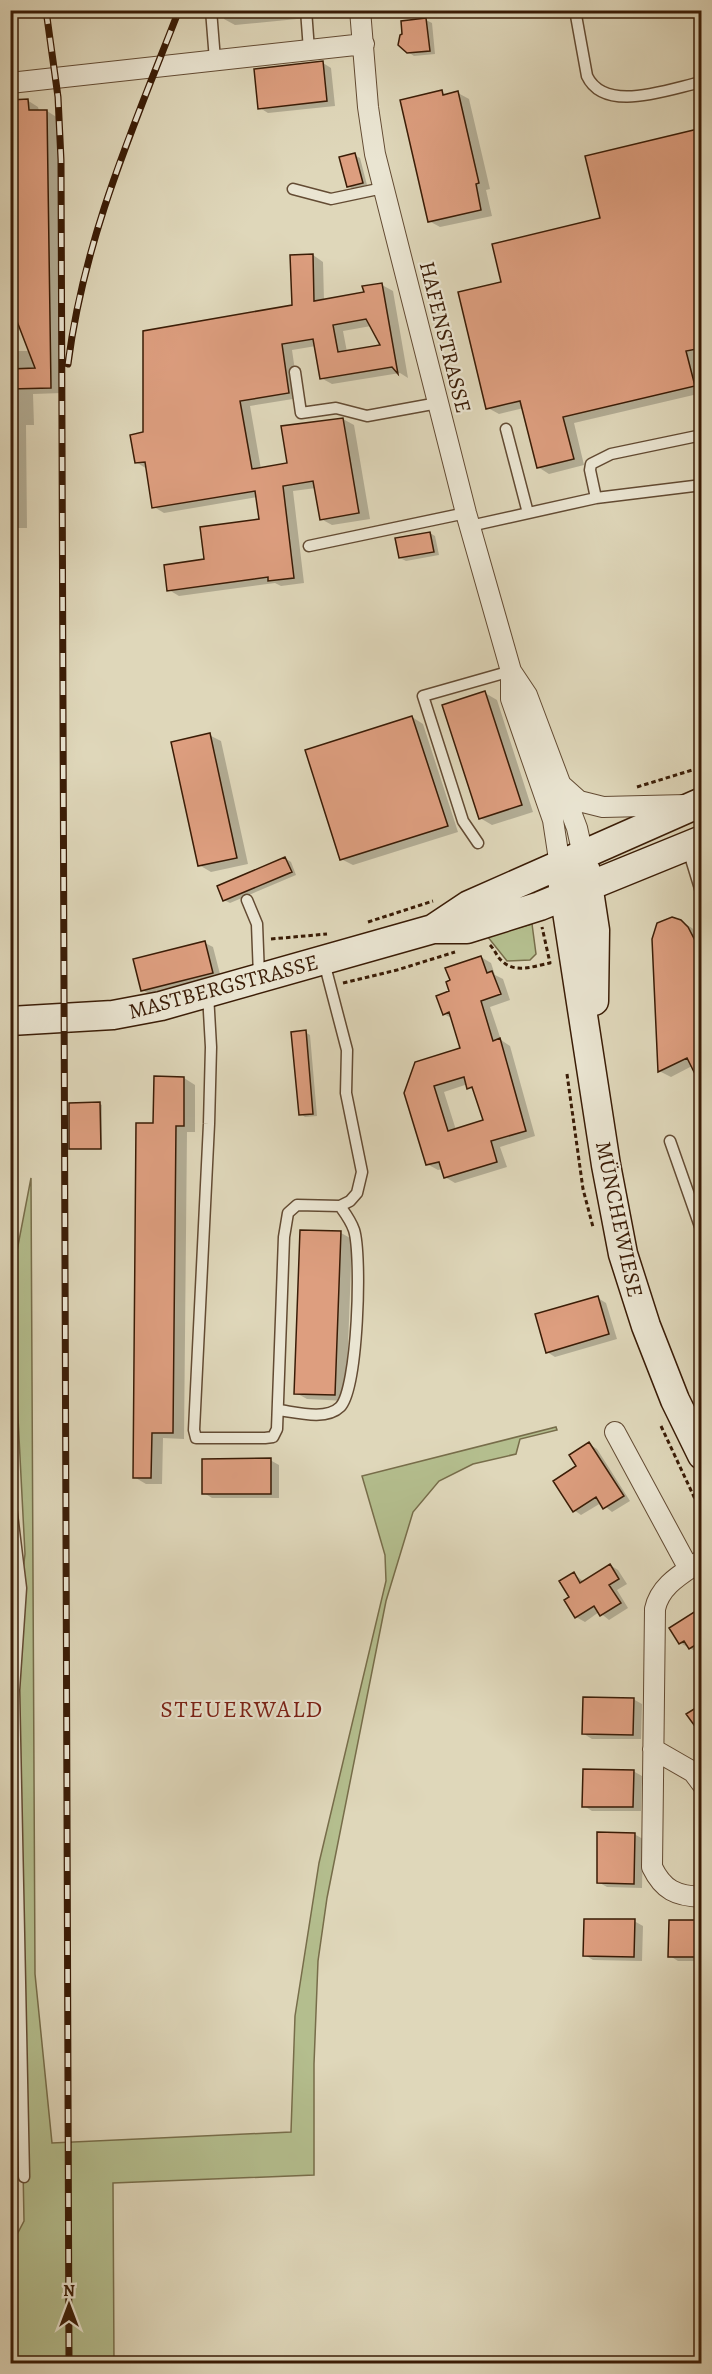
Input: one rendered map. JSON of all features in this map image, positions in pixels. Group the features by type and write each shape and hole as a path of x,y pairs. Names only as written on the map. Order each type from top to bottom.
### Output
{"main road":[{"name":"MASTBERGSTRASSE","path":"432,929 469,905 698,803"},
{"name":"MASTBERGSTRASSE","path":"10,1020 113,1015 161,1006 432,929 467,929 565,897 694,843"},
{"path":"565,897 572,861"},
{"name":"MÜNCHEWIESE","path":"565,897 595,930 594,1078 623,1254 650,1337 675,1400 702,1455"}],"street":[{"name":"HAFENSTRASSE","path":"360,10 368,107 383,188 468,519 511,671 511,699 553,820 572,861"},
{"path":"10,83 364,44"},
{"name":"HAFENSTRASSE","path":"511,671 527,695 577,828 572,861"},
{"path":"559,783 579,801 603,807 698,803"},
{"path":"615,1432 695,1565 663,1588 656,1603 652,1867 658,1880 670,1892 683,1897 702,1897"},
{"path":"653,1749 693,1772 702,1784"}],"lane":[{"path":"211,10 215,60"},
{"path":"306,10 309,50"},
{"path":"575,10 587,76 603,94 627,98 702,82"},
{"path":"292,189 331,199 383,188"},
{"path":"295,372 301,413 336,408 367,416 438,403"},
{"path":"506,429 528,513"},
{"path":"596,498 590,470 591,464 611,454 702,435"},
{"path":"309,546 468,519 528,513 596,498 702,485"},
{"path":"478,843 463,821 423,696 511,671"},
{"path":"694,843 702,895"},
{"path":"247,900 257,924 259,977"},
{"path":"208,994 211,1047 209,1124 194,1430 196,1438 273,1437 277,1430 284,1237 288,1213 297,1205 340,1206 351,1202 357,1193 362,1172 346,1093 347,1050 329,959"},
{"path":"670,1141 702,1232"},
{"path":"278,1410 330,1413 340,1407 348,1395 355,1345 357,1247 354,1230 340,1206"},
{"path":"10,1498 21,1588 14,1690 24,2177"},
{"path":"10,1597 21,1588"}],"path":[{"path":"635,788 702,767"},
{"path":"481,943 493,948 500,960 510,968 523,969 550,963 565,897"},
{"path":"368,922 442,898"},
{"path":"258,940 329,959 397,970 462,950"}],"green space":[{"path":"532,924 536,954 530,960 507,961 487,936"},
{"path":"31,1178 35,1974 52,2143 291,2132 295,2016 319,1863 386,1581 385,1555 362,1476 556,1427 557,1430 520,1439 516,1454 473,1464 439,1481 413,1512 386,1601 327,1898 318,1961 314,2064 314,2175 113,2183 114,2363 11,2364 11,2246 24,2221 14,1690 25,1554 11,1282"}],"building":[{"path":"426,18 430,51 407,53 398,45 402,34 401,21"},
{"path":"323,61 327,101 258,109 254,69"},
{"path":"442,90 443,95 458,91 479,183 476,184 481,210 428,222 400,100"},
{"path":"28,99 29,110 47,110 51,388 10,389 10,369 35,368 13,311 10,311 10,100"},
{"path":"702,128 702,348 686,351 695,386 563,417 574,459 537,468 520,401 486,409 458,292 501,282 492,244 600,218 585,156"},
{"path":"355,153 363,183 347,187 339,157"},
{"path":"313,254 314,301 364,292 362,286 382,283 398,374 392,367 320,379 313,339 282,344 289,393 240,401 252,469 287,463 281,426 343,418 359,513 320,520 313,481 283,486 294,578 268,581 268,577 167,591 164,565 204,559 200,527 259,519 255,491 152,508 145,462 135,463 130,435 143,432 143,331 292,305 290,255","holes":["366,319 380,345 338,352 333,325"]},
{"path":"430,532 434,552 399,558 395,538"},
{"path":"485,691 522,805 479,819 442,705"},
{"path":"412,716 448,826 340,860 305,750"},
{"path":"210,733 237,858 198,866 171,742"},
{"path":"285,857 292,872 223,901 217,886"},
{"path":"672,917 681,920 688,927 702,954 702,1088 687,1058 658,1072 652,939 657,923"},
{"path":"205,941 213,973 141,991 133,959"},
{"path":"481,956 487,973 492,971 501,994 481,1001 493,1041 500,1038 526,1131 491,1141 497,1162 444,1178 439,1162 426,1165 404,1093 415,1062 460,1048 449,1012 443,1015 436,996 449,991 446,982 450,980 445,968","holes":["464,1077 467,1089 472,1087 483,1120 448,1131 434,1086"]},
{"path":"306,1030 313,1114 299,1115 291,1032"},
{"path":"154,1076 184,1077 184,1126 176,1126 173,1433 152,1433 151,1478 133,1478 136,1123 153,1123"},
{"path":"100,1102 101,1149 69,1149 69,1103"},
{"path":"300,1230 341,1231 335,1395 294,1394"},
{"path":"598,1296 609,1334 546,1353 535,1314"},
{"path":"589,1442 624,1496 603,1509 596,1497 573,1512 553,1481 576,1466 569,1455"},
{"path":"271,1458 271,1494 202,1494 202,1459"},
{"path":"610,1564 619,1579 609,1585 621,1603 600,1616 594,1606 575,1618 564,1600 569,1597 559,1581 574,1572 580,1583"},
{"path":"702,1607 702,1641 689,1649 684,1641 679,1644 669,1628"},
{"path":"583,1697 634,1698 633,1735 582,1734"},
{"path":"702,1704 702,1736 686,1714"},
{"path":"583,1769 634,1770 633,1807 582,1807"},
{"path":"597,1832 635,1833 634,1884 597,1883"},
{"path":"584,1919 635,1919 634,1957 583,1956"},
{"path":"669,1920 702,1920 702,1957 668,1957"}],"railway":[{"path":"46,10 58,97 61,160 69,2364"},
{"path":"68,364 75,317 98,228 112,184 179,10"}],"district":[{"name":"STEUERWALD","path":"242,1709"}]}
